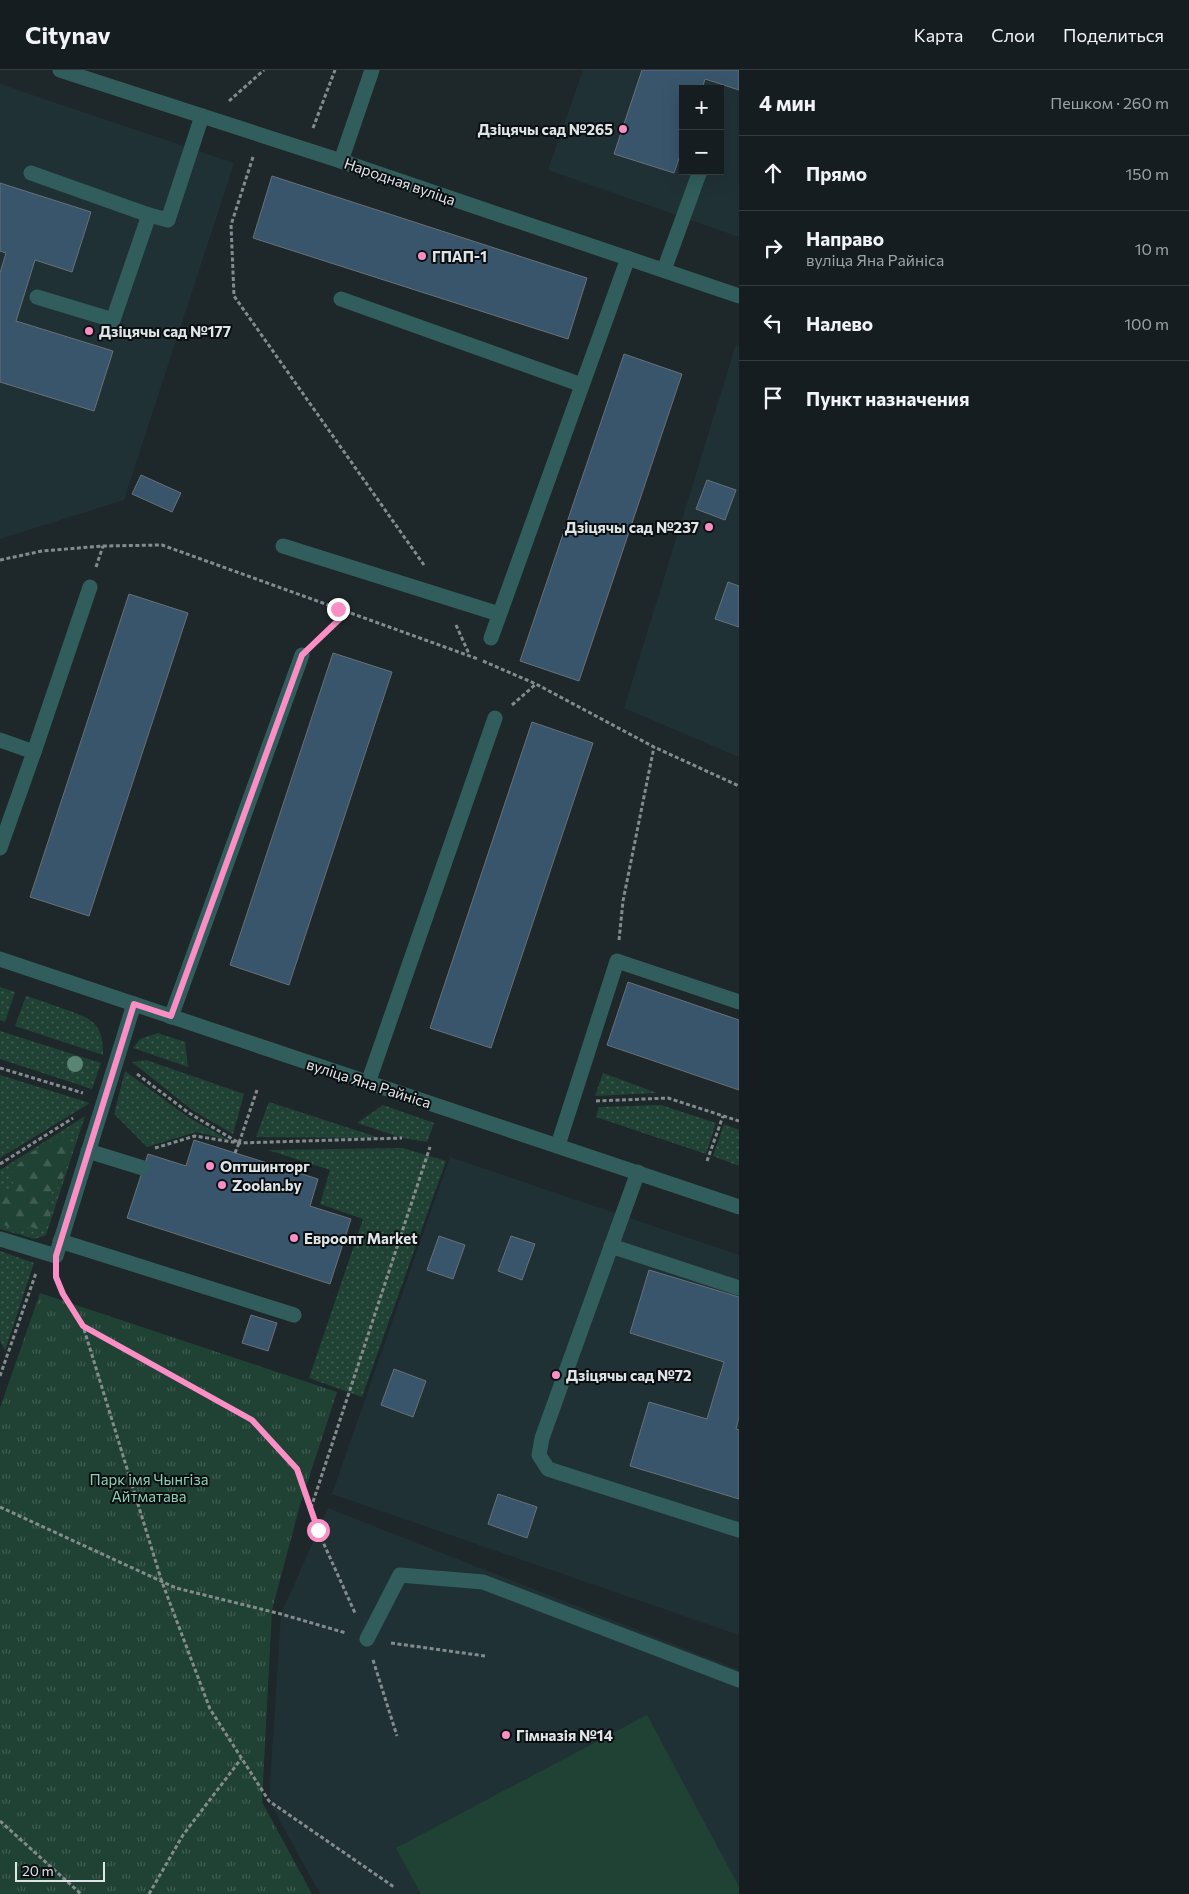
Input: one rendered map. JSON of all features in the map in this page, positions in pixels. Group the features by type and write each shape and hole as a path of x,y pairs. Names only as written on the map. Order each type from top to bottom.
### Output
{"street":[{"name":"Народная вуліца","path":"60,70 341,161 739,296"},
{"path":"341,161 372,70"},
{"path":"31,173 168,220 206,117"},
{"path":"664,270 699,175"},
{"path":"37,297 113,320 149,214"},
{"path":"491,638 628,258"},
{"path":"341,299 582,385"},
{"path":"283,546 499,614"},
{"path":"0,848 90,587"},
{"path":"171,1016 302,655"},
{"path":"368,1083 496,718"},
{"path":"0,740 34,752"},
{"name":"вуліца Яна Райніса","path":"0,959 739,1206"},
{"path":"558,1145 617,961 739,1002"},
{"path":"58,1248 134,1004"},
{"path":"88,1151 144,1168"},
{"path":"638,1172 542,1438 539,1455 548,1469 739,1530"},
{"path":"0,1239 58,1248 294,1315"},
{"path":"611,1246 739,1288"},
{"path":"367,1639 400,1575 483,1582 739,1680"}],"path":[{"path":"206,117 264,70"},
{"path":"294,146 313,129 335,70"},
{"path":"260,135 231,224 234,296 439,586 469,655"},
{"path":"0,560 42,551 104,546 162,545 469,655 536,684 654,746 739,787"},
{"path":"302,655 347,612"},
{"path":"496,718 536,684"},
{"path":"617,961 623,901 654,746"},
{"path":"116,1059 189,1113 239,1143"},
{"path":"0,1068 104,1099"},
{"path":"235,1153 257,1090"},
{"path":"572,1102 668,1098 739,1121"},
{"path":"0,1164 104,1099"},
{"path":"707,1161 723,1116"},
{"path":"148,1150 195,1136 239,1143 402,1138"},
{"path":"311,1509 430,1147"},
{"path":"58,1248 56,1277 63,1294 83,1326 162,1582 210,1709 269,1801 394,1887"},
{"path":"0,1376 39,1266 58,1248"},
{"path":"83,1326 252,1420 297,1469 318,1530 367,1639 398,1736"},
{"path":"0,1365 2,1370"},
{"path":"0,1507 176,1588 280,1614 367,1639 485,1656"},
{"path":"149,1894 183,1835 241,1759"},
{"path":"0,1821 81,1894"}],"shaded area":[{"name":"Дзіцячы сад №265","path":"583,70 739,70 739,237 548,170"},
{"name":"Дзіцячы сад №177","path":"0,84 234,163 124,500 0,539"},
{"name":"Дзіцячы сад №237","path":"736,344 739,345 739,757 624,708"},
{"name":"Дзіцячы сад №72","path":"450,1157 739,1255 739,1635 332,1494"},
{"name":"Гімназія №14","path":"328,1508 739,1670 739,1894 320,1894 269,1801 281,1614"}],"green space":[{"path":"0,987 15,992 5,1022 0,1020"},
{"path":"26,996 89,1019 94,1023 101,1035 103,1055 15,1026"},
{"path":"0,1031 101,1063 92,1089 0,1059"},
{"path":"158,1033 185,1042 188,1067 133,1048 140,1039"},
{"path":"146,1060 244,1094 233,1134 192,1110 132,1062"},
{"path":"125,1071 188,1117 229,1140 196,1132 147,1147 114,1114"},
{"path":"603,1073 657,1093 595,1096"},
{"path":"0,1075 90,1103 0,1158"},
{"path":"269,1102 380,1138 256,1137"},
{"path":"383,1105 434,1123 427,1142 402,1138 357,1123"},
{"path":"661,1105 716,1123 706,1154 596,1117 599,1107"},
{"path":"85,1116 46,1235 35,1239 0,1229 0,1170"},
{"path":"724,1124 739,1130 739,1166 713,1156"},
{"path":"65,1132 70,1132 74,1141 61,1185 51,1193 52,1209 47,1225 40,1232 31,1227 21,1231 1,1224 0,1191 9,1191 14,1185 10,1175 28,1156"},
{"path":"403,1148 446,1161 362,1397 309,1378 363,1219 320,1204 330,1170 268,1150"},
{"path":"0,1251 34,1263 5,1351 0,1340"},
{"name":"Парк імя Чынгіза Айтматава","path":"40,1293 337,1392 300,1505 272,1610 262,1802 312,1894 0,1894 0,1408"},
{"path":"647,1715 739,1887 739,1894 421,1894 396,1848"}],"building":[{"path":"642,70 739,70 739,90 705,79 703,85 679,85 679,159 674,173 614,154"},
{"path":"272,176 587,278 568,339 253,238"},
{"path":"0,183 91,212 72,272 35,260 16,321 113,351 94,411 0,382 0,273 6,253 0,251"},
{"path":"624,354 682,374 579,681 520,661"},
{"path":"141,475 181,493 172,512 132,494"},
{"path":"707,480 736,490 725,520 696,509"},
{"path":"728,582 739,586 739,627 715,619"},
{"path":"129,594 188,613 89,916 30,897"},
{"path":"333,653 392,672 289,985 230,965"},
{"path":"532,722 593,743 491,1048 430,1028"},
{"path":"628,982 739,1020 739,1090 607,1045"},
{"path":"194,1140 318,1179 310,1206 351,1219 330,1284 127,1218 148,1154 186,1166"},
{"path":"439,1236 465,1245 453,1279 427,1270"},
{"path":"511,1236 535,1244 522,1280 498,1271"},
{"path":"649,1270 739,1297 739,1417 736,1429 739,1430 739,1499 630,1466 649,1402 707,1419 724,1362 630,1333"},
{"path":"251,1315 277,1323 268,1351 242,1343"},
{"path":"394,1369 426,1381 413,1417 381,1405"},
{"path":"498,1494 537,1507 527,1538 488,1524"}],"place":[{"name":"Дзіцячы сад №265","path":"623,129"},
{"name":"ГПАП-1","path":"422,256"},
{"name":"Дзіцячы сад №177","path":"89,331"},
{"name":"Дзіцячы сад №237","path":"709,527"},
{"name":"Оптшинторг","path":"210,1166"},
{"name":"Zoolan.by","path":"222,1185"},
{"name":"Евроопт Market","path":"294,1238"},
{"name":"Дзіцячы сад №72","path":"556,1375"},
{"name":"Гімназія №14","path":"506,1735"}],"route":[{"path":"318,1530 297,1469 252,1420 83,1326 63,1294 56,1277 56,1256 134,1004 171,1016 302,655 347,612 338,609"}]}
